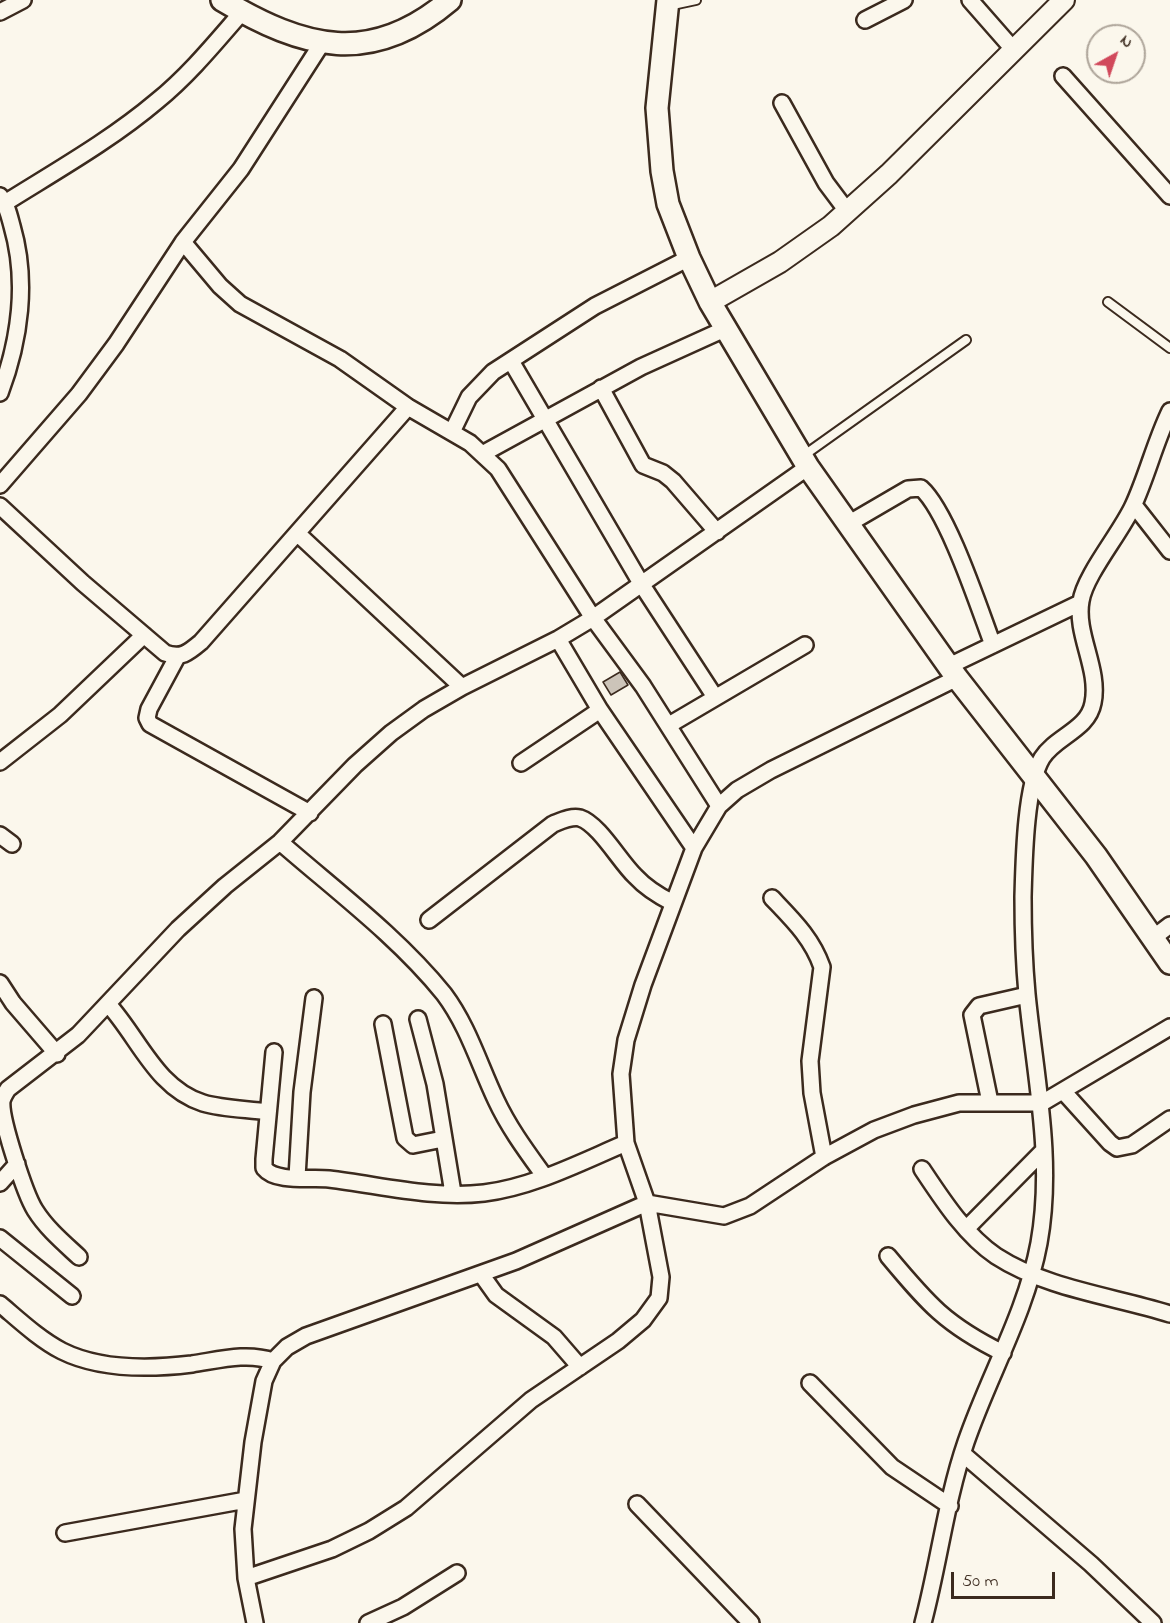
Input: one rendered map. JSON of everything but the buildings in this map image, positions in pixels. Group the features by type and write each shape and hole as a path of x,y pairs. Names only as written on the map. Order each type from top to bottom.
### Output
{"main road":[{"path":"222,0 285,33 322,43 362,43 393,36 417,25 450,0"},
{"path":"667,3 657,108 659,147 668,204 689,258 710,302 805,462 848,525 953,672 1035,774 1096,856 1170,963"}],"street":[{"path":"0,12 23,0"},
{"path":"865,20 904,0"},
{"path":"970,0 1013,49"},
{"path":"710,302 780,262 831,226 889,174 1064,0"},
{"path":"0,393 15,341 21,301 18,247 3,200 113,133 157,102 197,65 242,12"},
{"path":"0,485 85,386 116,344 183,242 241,169 322,43"},
{"path":"1064,76 1170,196"},
{"path":"782,103 820,173 847,211"},
{"path":"183,242 220,286 240,304 340,359 408,407 484,453 498,468 593,618 669,725 719,806"},
{"path":"452,432 469,397 479,384 595,306 689,258"},
{"path":"484,453 641,367 727,328"},
{"path":"511,361 642,585 715,697"},
{"path":"601,388 643,465 663,473 673,481 717,532"},
{"path":"310,813 150,724 147,718 149,709 177,657 189,652 201,642 408,407"},
{"path":"923,1623 963,1454 1031,1275 1043,1209 1042,1103 1027,995 1023,896 1026,838 1035,774 1043,757 1053,745 1080,725 1089,715 1094,701 1080,603 1086,583 1106,555 1134,505 1149,458 1170,411"},
{"path":"79,1257 53,1233 35,1210 17,1164 3,1115 2,1100 19,1079 57,1054 108,1004 178,928 225,885 280,842 355,765 391,733 424,709 462,687 558,639 593,618 717,532 805,462"},
{"path":"848,525 908,489 921,488 935,506 958,554 993,645"},
{"path":"1134,505 1170,551"},
{"path":"0,506 165,653 177,657"},
{"path":"297,533 462,687"},
{"path":"246,1578 332,1549 396,1514 453,1469 531,1400 643,1320 659,1298 662,1277 647,1203 626,1143 621,1074 626,1040 673,903 694,848 719,806 737,790 771,770 953,672 993,645 1080,603"},
{"path":"0,762 67,709 144,635"},
{"path":"558,639 600,710 694,848"},
{"path":"669,725 805,645"},
{"path":"521,763 600,710"},
{"path":"429,920 553,824 568,818 581,818 596,830 635,877 654,893 673,903"},
{"path":"280,842 376,926 444,995 466,1029 495,1099 513,1133 545,1177"},
{"path":"772,897 804,931 817,951 822,967 810,1061 812,1093 824,1156"},
{"path":"1153,938 1170,925"},
{"path":"0,983 13,1003 57,1054"},
{"path":"990,1102 972,1015 979,1006 1027,995"},
{"path":"297,1177 302,1092 314,998"},
{"path":"108,1004 127,1026 150,1062 185,1095 205,1103 268,1112"},
{"path":"418,1019 434,1075 453,1193"},
{"path":"383,1024 405,1138 413,1145 443,1139"},
{"path":"255,1623 246,1578 243,1529 246,1500 264,1380 273,1361 287,1347 306,1336 482,1274 647,1203 724,1216 750,1206 824,1156 874,1130 914,1114 959,1103 1042,1103 1170,1028"},
{"path":"274,1052 264,1167 275,1176 403,1191 484,1193 545,1177 626,1143"},
{"path":"1063,1090 1110,1143 1118,1148 1132,1145 1170,1119"},
{"path":"966,1229 1043,1151"},
{"path":"0,1183 17,1164"},
{"path":"922,1169 966,1229 995,1255 1031,1275 1170,1314"},
{"path":"0,1238 72,1296"},
{"path":"888,1256 924,1300 946,1321 971,1338 1003,1353"},
{"path":"482,1274 503,1301 554,1337 580,1366"},
{"path":"0,1304 61,1350 91,1362 129,1366 180,1365 244,1357 261,1357 273,1361"},
{"path":"810,1383 892,1467 950,1506"},
{"path":"963,1454 1091,1564 1153,1623"},
{"path":"65,1533 246,1500"},
{"path":"637,1504 751,1623"},
{"path":"368,1623 403,1606 457,1574"}],"lane":[{"path":"667,3 696,0"},
{"path":"1108,302 1170,348"},
{"path":"805,462 966,340"}]}
